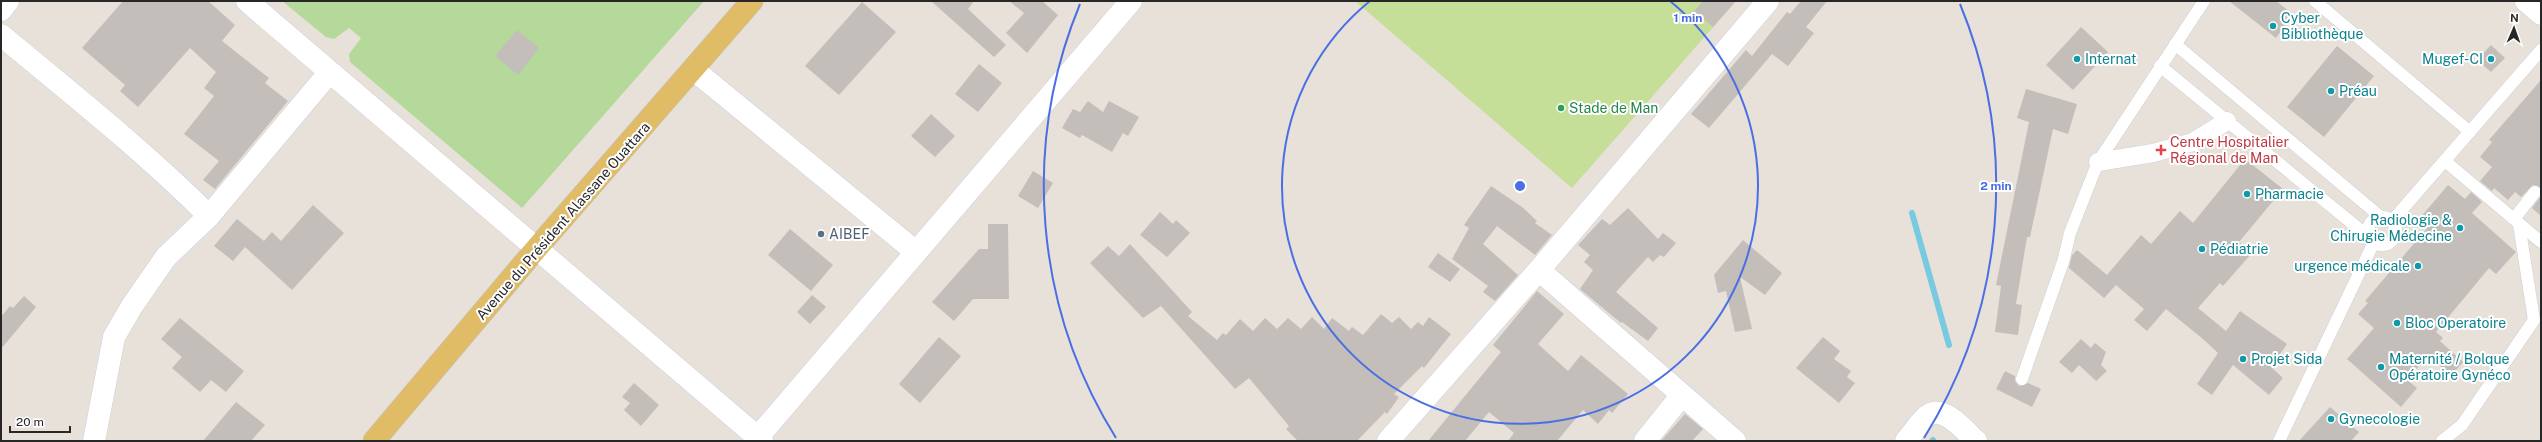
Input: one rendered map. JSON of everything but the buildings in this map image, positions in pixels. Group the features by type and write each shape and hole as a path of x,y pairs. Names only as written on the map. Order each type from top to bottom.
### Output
{"main road":[{"name":"Avenue du Président Alassane Ouattara","path":"374,441 536,249 694,70 752,1"}],"street":[{"path":"1,10 8,1"},
{"path":"247,1 329,73 760,439 916,252 1131,1"},
{"path":"1388,441 1539,270 1768,1"},
{"path":"2526,1 2541,14"},
{"path":"1,36 106,123 180,187 209,216"},
{"path":"694,70 916,252"},
{"path":"94,441 114,337 132,306 166,257 209,216 329,73"},
{"path":"2098,162 2153,153 2193,142 2227,121"},
{"path":"1539,270 1735,441"},
{"path":"1645,441 1682,395"},
{"path":"1906,441 1927,415 1936,412 1948,416 1976,441"}],"lane":[{"path":"2022,379 2063,262 2070,233 2098,162 2204,1"},
{"path":"2315,1 2470,132"},
{"path":"2160,66 2372,240 2384,245 2393,240 2396,231 2387,220 2175,44"},
{"path":"2387,220 2445,161 2541,50"},
{"path":"2445,161 2541,242"},
{"path":"2442,441 2462,425 2534,320 2517,221 2535,192"},
{"path":"2279,441 2372,240 2369,227 2376,219 2387,220"}],"green space":[{"path":"282,1 704,1 522,208 350,62 349,54 361,38 349,28 334,39 326,37"},
{"name":"Stade de Man","path":"1355,1 1736,1 1572,188"}],"waterway":[{"path":"1912,213 1949,345"}],"place":[{"name":"Cyber Bibliothèque","path":"2273,26"},
{"name":"Internat","path":"2077,59"},
{"name":"Mugef-CI","path":"2491,59"},
{"name":"Préau","path":"2331,91"},
{"name":"Stade de Man","path":"1561,108"},
{"name":"Centre Hospitalier Régional de Man","path":"2161,150"},
{"name":"Pharmacie","path":"2247,194"},
{"name":"Radiologie & Chirugie Médecine","path":"2460,228"},
{"name":"AIBEF","path":"821,234"},
{"name":"Pédiatrie","path":"2202,249"},
{"name":"urgence médicale","path":"2418,266"},
{"name":"Bloc Operatoire","path":"2397,323"},
{"name":"Projet Sida","path":"2243,359"},
{"name":"Maternité / Bolque Opératoire Gynéco","path":"2381,367"},
{"name":"Gynecologie","path":"2331,419"}]}
